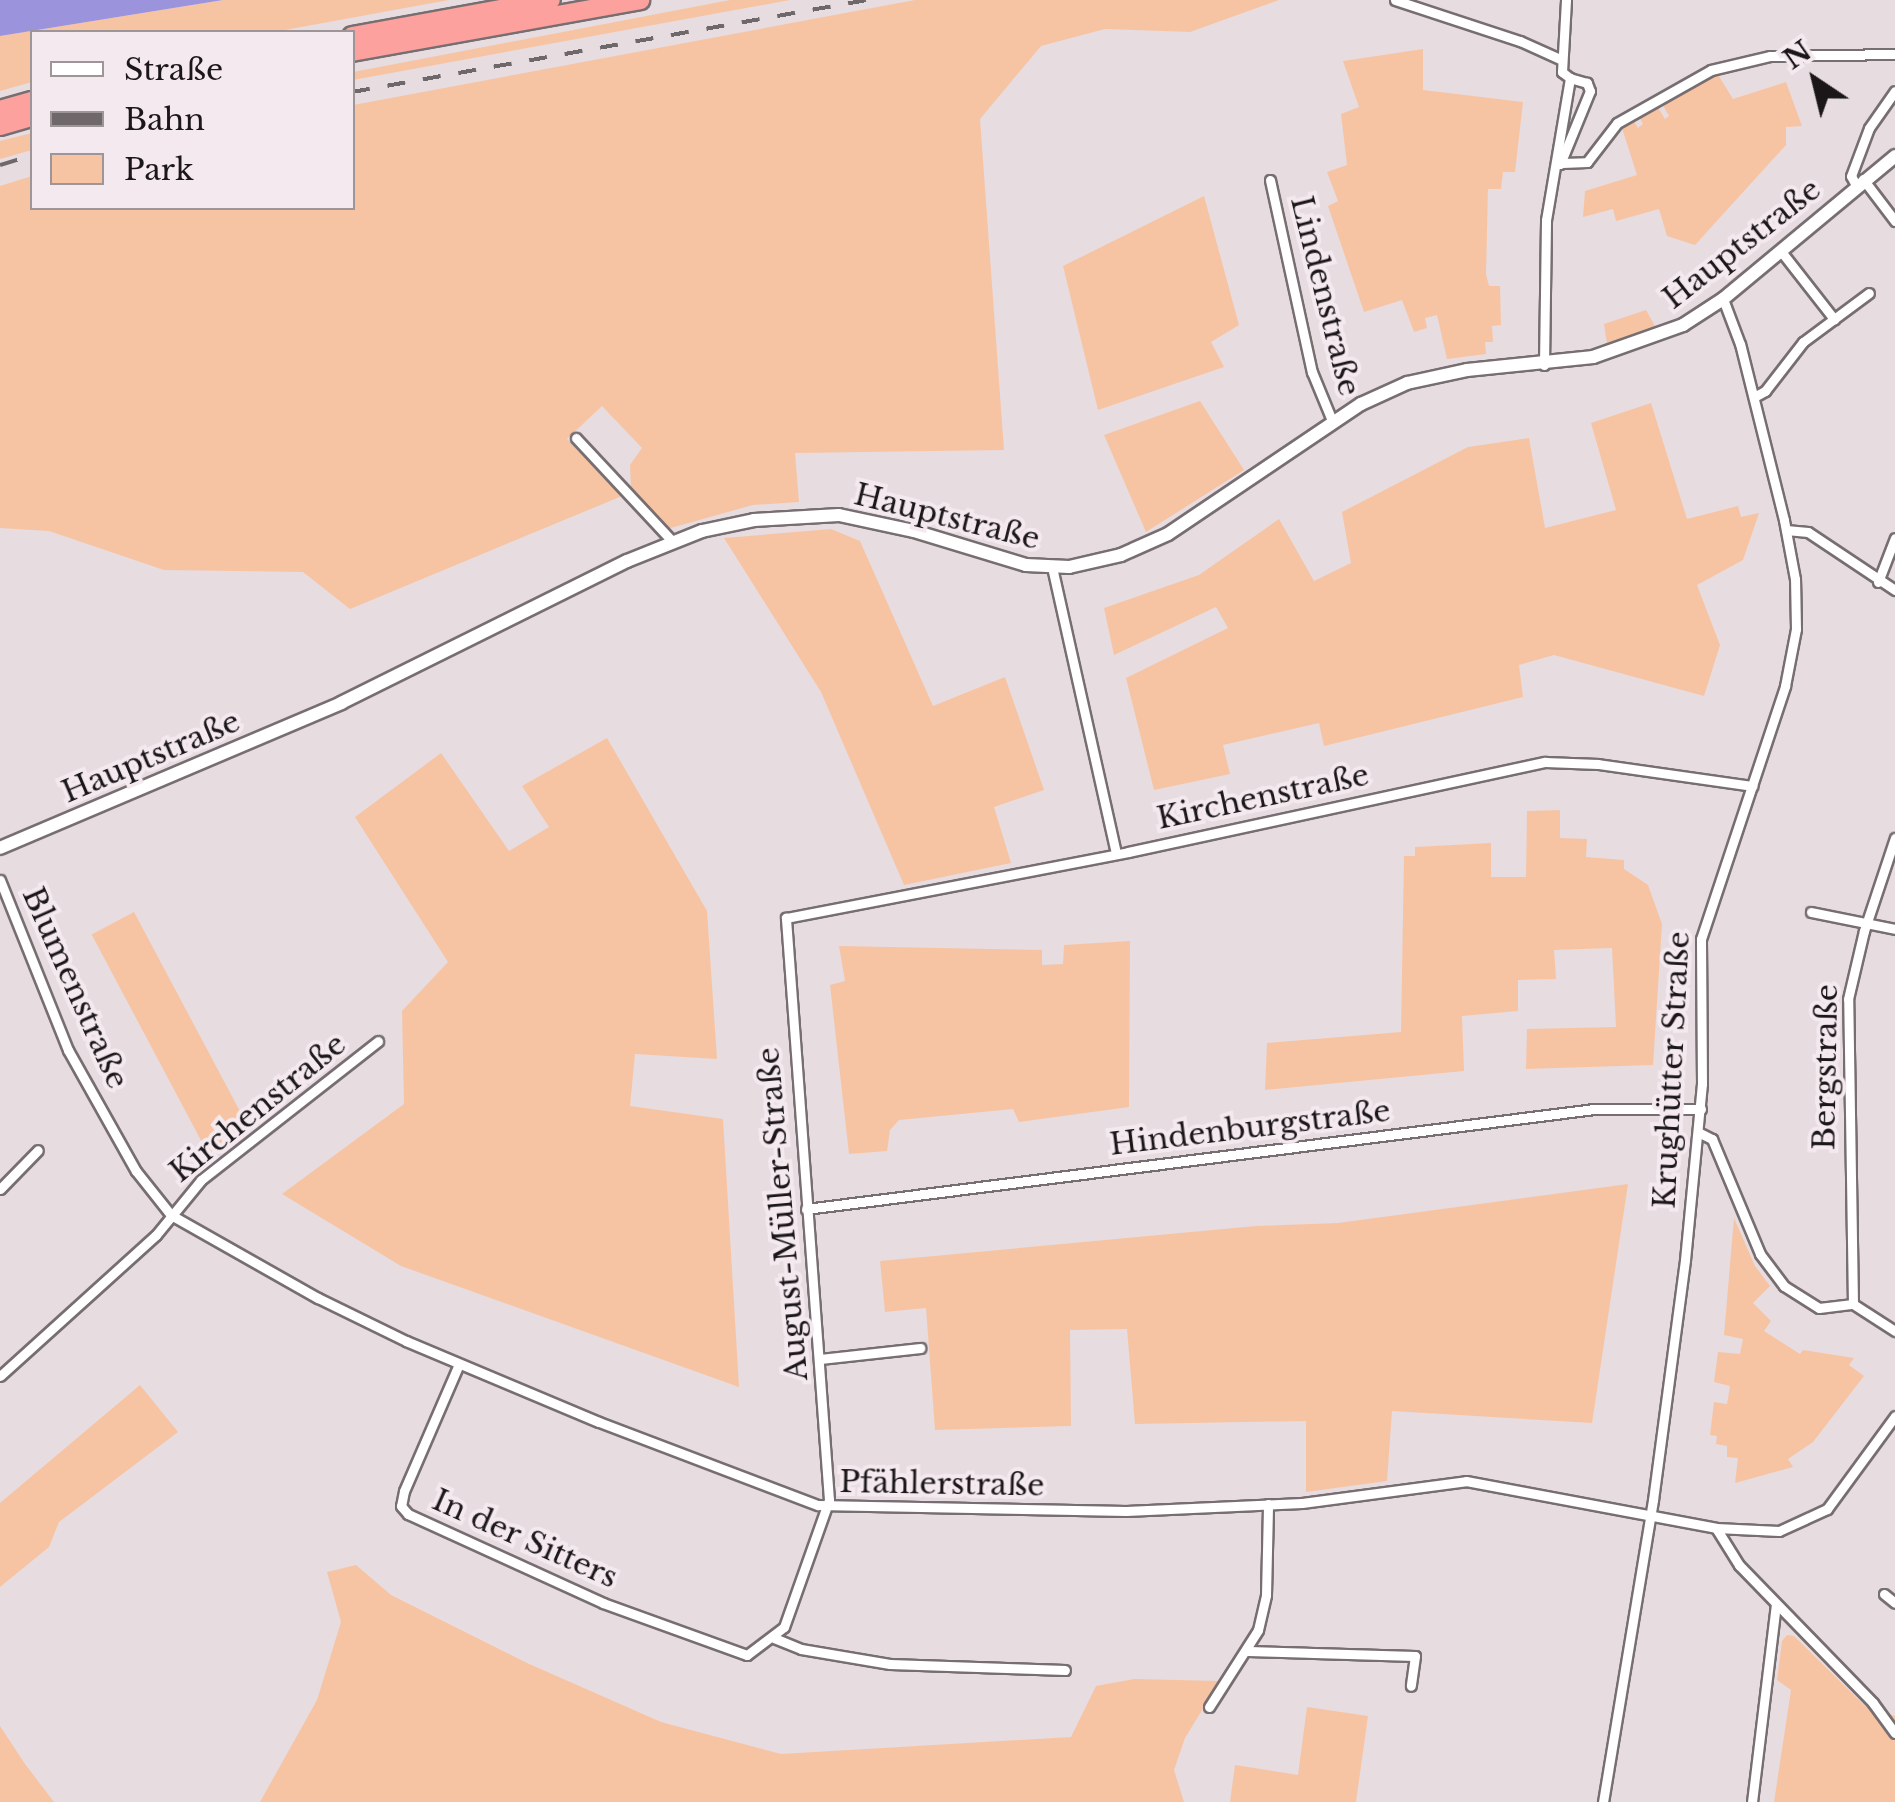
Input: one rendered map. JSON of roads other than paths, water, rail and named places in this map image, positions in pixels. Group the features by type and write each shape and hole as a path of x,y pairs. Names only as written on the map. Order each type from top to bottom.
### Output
{"highway":[{"path":"355,35 551,0"},
{"path":"355,51 640,0"},
{"path":"0,110 30,102"},
{"path":"0,126 30,118"}],"main road":[{"name":"Hauptstraße","path":"0,848 341,703 672,541 728,524 839,515 914,531 1006,560 1052,568 1100,562 1158,540 1361,404 1408,384 1466,370 1544,365 1644,342 1683,325 1723,299 1895,156"}],"street":[{"path":"1396,0 1520,41 1562,60"},
{"path":"1560,164 1590,90 1586,82 1562,72 1566,0"},
{"path":"1560,164 1587,162 1617,123 1711,70 1770,56 1895,54"},
{"path":"1544,365 1546,220 1560,164 1570,78"},
{"path":"1895,91 1869,128 1852,176 1895,221"},
{"name":"Lindenstraße","path":"1270,180 1312,372 1333,423"},
{"path":"1780,250 1834,319"},
{"path":"1754,396 1765,391 1803,342 1869,294"},
{"name":"Krughütter Straße","path":"1603,1802 1650,1514 1698,1132 1701,939 1785,686 1796,628 1796,579 1786,530 1754,396 1723,299"},
{"path":"576,438 672,541"},
{"path":"1786,530 1808,532 1895,590"},
{"path":"1878,582 1895,538"},
{"path":"1052,568 1116,854"},
{"name":"Kirchenstraße","path":"786,918 1116,854 1545,762 1598,764 1752,786"},
{"name":"Bergstraße","path":"1853,1304 1848,998 1866,925 1895,838"},
{"name":"Blumenstraße","path":"0,880 68,1050 136,1172 171,1215"},
{"path":"1811,912 1895,929"},
{"name":"August-Müller-Straße","path":"786,918 828,1508"},
{"name":"Kirchenstraße","path":"0,1376 156,1235 201,1180 378,1041"},
{"name":"Hindenburgstraße","path":"806,1209 1594,1110 1700,1109"},
{"path":"1698,1132 1712,1139 1760,1254 1784,1286 1819,1308 1853,1304 1895,1331"},
{"path":"0,1189 38,1150"},
{"name":"Pfählerstraße","path":"171,1215 318,1298 460,1364 599,1422 828,1508 1126,1511 1268,1504 1466,1482 1716,1528 1779,1532 1818,1516 1842,1494 1895,1416"},
{"path":"820,1359 920,1348"},
{"name":"In der Sitters","path":"460,1364 404,1492 401,1506 408,1514 603,1603 737,1652 748,1655 774,1638"},
{"path":"1209,1707 1248,1651 1266,1595 1268,1504"},
{"path":"828,1508 794,1609 774,1638 801,1650 890,1664 1066,1670"},
{"path":"1716,1528 1739,1565 1873,1703 1895,1733"},
{"path":"1884,1594 1895,1603"},
{"path":"1752,1802 1776,1604"},
{"path":"1248,1651 1414,1656 1411,1686"}],"railway":[{"path":"355,91 867,0"},
{"path":"0,165 30,156"}]}
